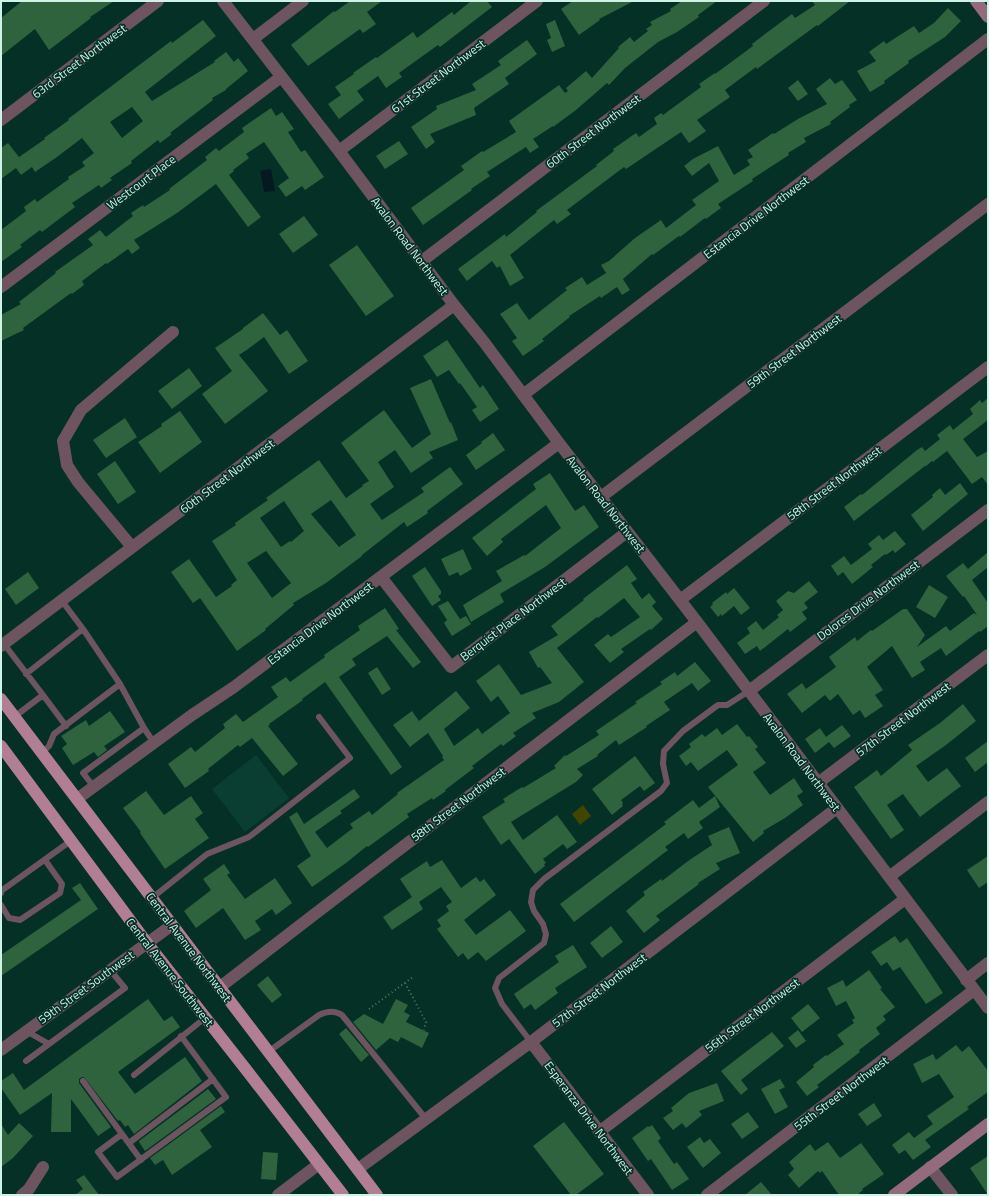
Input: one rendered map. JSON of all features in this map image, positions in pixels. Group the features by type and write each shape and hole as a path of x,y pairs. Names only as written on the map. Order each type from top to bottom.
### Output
{"main road":[{"name":"Central Avenue Northwest","path":"1,699 377,1195"},
{"name":"Central Avenue Southwest","path":"1,746 147,943 342,1195"}],"street":[{"name":"63rd Street Northwest","path":"1,120 158,1"},
{"name":"Avalon Road Northwest","path":"223,1 697,622 988,1008"},
{"path":"253,39 303,1"},
{"name":"61st Street Northwest","path":"339,151 537,1"},
{"name":"60th Street Northwest","path":"422,261 764,1"},
{"path":"976,1 988,17"},
{"name":"Estancia Drive Northwest","path":"524,395 988,39"},
{"name":"Westcourt Place","path":"1,287 281,77"},
{"name":"59th Street Northwest","path":"601,497 988,204"},
{"name":"60th Street Northwest","path":"2,645 454,305"},
{"path":"132,547 78,482 67,465 63,441 81,410 173,332"},
{"name":"58th Street Northwest","path":"680,600 988,366"},
{"name":"Estancia Drive Northwest","path":"77,799 192,715 234,687 559,443"},
{"name":"Dolores Drive Northwest","path":"749,691 988,510"},
{"name":"Berquist Place Northwest","path":"381,578 451,667 627,532"},
{"name":"58th Street Northwest","path":"220,987 697,622"},
{"name":"57th Street Northwest","path":"818,783 988,655"},
{"path":"889,877 988,802"},
{"name":"57th Street Northwest","path":"358,1169 531,1042 837,808"},
{"name":"56th Street Northwest","path":"599,1132 905,899"},
{"name":"59th Street Southwest","path":"1,1050 172,925"},
{"path":"966,980 988,963"},
{"name":"55th Street Northwest","path":"707,1195 974,990"},
{"name":"Esperanza Drive Northwest","path":"531,1042 648,1195"},
{"path":"894,1195 988,1124"},
{"path":"278,1195 319,1164"},
{"path":"22,1195 30,1190 43,1167"},
{"path":"930,1167 952,1195"}],"lane":[{"path":"62,601 120,684 154,743"},
{"path":"26,674 83,629"},
{"path":"2,645 66,726"},
{"path":"42,753 49,746 54,734 120,684"},
{"path":"531,1042 502,1004 495,988 499,978 544,943 546,934 543,924 534,911 531,902 533,890 544,879 661,791 667,783 663,764 664,751 682,730 718,705 727,705 749,691"},
{"path":"14,716 43,695"},
{"path":"152,898 207,854 250,837 350,758 319,716"},
{"path":"94,787 83,773 144,728"},
{"path":"1,893 72,840"},
{"path":"1,904 9,918 20,920 60,893 62,884 44,860"},
{"path":"26,1062 125,988 110,970"},
{"path":"268,1052 319,1015 328,1011 338,1012 426,1119"},
{"path":"134,1075 205,1018"},
{"path":"26,1031 49,1044"},
{"path":"122,1134 98,1152 117,1177 226,1096 181,1036"},
{"path":"129,1143 213,1079"},
{"path":"83,1081 141,1160"}],"path":[{"path":"369,1009 413,977"},
{"path":"405,983 426,1022 424,1030"}],"shaded area":[{"path":"271,169 275,191 264,192 260,171"},
{"path":"256,755 289,798 245,832 212,789"},
{"path":"583,805 591,816 580,825 572,814"}],"building":[{"path":"22,1 114,1 90,17 91,18 49,50 35,29 1,56 1,18"},
{"path":"350,1 382,1 367,12 376,24 363,33 360,29 308,66 291,45 334,11 335,12"},
{"path":"471,1 487,1 492,7 440,47 438,45 399,73 402,77 386,88 378,76 357,91 364,100 339,119 328,104 341,95 335,87 413,32 417,38 452,12 454,15"},
{"path":"573,1 634,1 599,19 600,20 579,35 561,9"},
{"path":"682,1 717,1 698,15 699,17 677,32 658,42 625,68 609,85 607,83 576,110 553,127 533,139 539,147 530,153 526,147 487,172 490,176 423,225 411,208 464,170 461,166 482,151 483,152 516,132 509,121 559,85 565,93 568,91 566,88 586,71 592,78 619,48 618,47 630,37 634,42 648,31 646,29 652,25 650,22 671,11 670,9"},
{"path":"812,1 850,1 818,26 817,25 757,69 756,67 725,90 730,97 697,120 706,131 689,143 681,132 626,169 624,167 567,210 571,214 557,224 554,220 510,255 524,278 510,286 500,266 497,268 492,261 467,281 458,269 505,234 506,237 537,212 536,211 597,166 596,165 614,151 613,149 636,133 639,137 657,124 654,118 661,113 663,115 701,87 699,84 753,46 752,44 769,31 792,14 795,18 815,5"},
{"path":"948,8 961,21 945,37 908,61 909,63 884,81 885,83 870,92 857,71 876,61 869,52 884,41 886,44 914,26 919,33 934,23"},
{"path":"203,20 216,36 145,92 152,101 215,62 214,61 226,52 234,62 238,58 248,71 226,90 212,98 213,100 170,133 172,134 160,143 158,140 131,161 132,163 110,178 112,180 101,188 99,185 72,203 75,207 42,232 40,230 20,245 22,247 1,262 1,230 26,211 24,207 35,199 37,202 69,179 68,177 85,166 82,162 94,153 82,138 35,172 32,167 21,175 16,168 1,179 1,148 8,143 19,157 45,139 44,138 69,120 68,119 171,41 172,43","holes":["132,107 143,121 122,138 110,122"]},
{"path":"555,20 565,46 552,52 547,40 551,38 546,24"},
{"path":"527,40 537,54 505,78 509,84 474,108 476,115 430,134 435,142 426,149 411,127 437,109 436,106 476,90 472,84 501,65 498,61"},
{"path":"830,78 835,84 842,80 857,100 849,105 850,107 830,122 831,124 804,138 806,142 788,153 789,155 752,179 753,181 718,204 721,208 653,255 652,254 623,279 630,290 622,295 617,287 601,298 600,296 569,316 570,317 542,339 544,341 523,356 512,341 517,338 500,314 517,303 529,320 567,290 565,288 582,277 587,285 606,273 601,265 609,261 635,238 661,220 666,228 696,205 692,200 719,181 709,163 692,176 684,166 693,159 718,146 734,175 750,165 747,160 753,157 748,150 773,133 774,134 798,119 827,104 816,89"},
{"path":"798,80 808,94 798,101 788,88"},
{"path":"271,108 276,116 282,112 294,129 288,132 301,152 305,150 324,177 305,190 302,186 286,197 278,186 289,178 264,142 246,154 249,158 233,170 234,171 229,175 261,217 248,227 216,184 177,213 134,240 140,248 132,254 128,249 107,264 106,263 82,281 84,285 23,328 24,330 1,341 1,315 21,304 19,302 56,273 55,272 93,245 88,239 100,230 106,237 133,216 131,213 143,205 144,207 170,190 169,189 207,160 205,157 216,148 219,151 244,132 242,128"},
{"path":"399,141 408,154 385,169 376,156"},
{"path":"304,216 318,235 293,253 279,234"},
{"path":"357,245 394,296 366,316 329,265"},
{"path":"263,313 280,335 287,330 308,361 289,374 264,337 239,355 268,391 225,424 202,394 232,371 215,348"},
{"path":"447,340 480,388 483,385 499,409 480,422 472,410 477,407 449,370 437,377 423,356"},
{"path":"189,368 202,386 172,409 158,391"},
{"path":"431,379 458,440 429,452 433,458 411,473 395,450 378,462 394,487 370,504 382,520 424,492 421,488 450,467 463,484 427,511 428,513 407,527 404,522 326,583 293,603 294,605 265,629 266,630 237,651 200,598 193,603 171,572 189,559 216,597 232,586 231,585 237,580 212,541 236,525 235,523 268,500 266,498 319,460 346,498 363,486 362,485 369,481 341,443 384,410 412,448 431,434 410,388","holes":["331,500 356,535 339,547 311,514","284,501 304,531 291,542 290,541 281,547 260,518","266,551 291,583 272,598 247,563"]},
{"path":"988,398 988,420 963,439 977,457 988,451 988,485 982,477 972,484 947,451 933,462 932,461 925,466 854,521 844,507 861,494 862,495 917,450 922,447 925,451 940,439 937,435 950,425 953,430 973,414 970,409 980,400 982,403"},
{"path":"180,411 202,442 160,473 138,442 162,426 161,424"},
{"path":"125,418 137,437 106,458 93,440"},
{"path":"493,433 505,450 476,470 466,455"},
{"path":"115,461 136,492 118,504 97,474"},
{"path":"550,473 575,511 584,505 599,527 545,567 500,594 504,602 471,622 463,605 502,581 496,571 524,555 525,556 561,528 546,505 501,539 503,542 487,556 472,538 536,489 533,484"},
{"path":"960,483 968,494 923,531 911,515 933,497 932,495 940,488 945,495"},
{"path":"895,531 906,544 895,553 893,550 886,555 885,554 871,565 873,567 852,584 843,572 838,576 831,566 844,556 851,565 872,549 868,544 879,535 883,540"},
{"path":"463,549 472,569 460,576 458,572 449,576 441,559"},
{"path":"988,552 988,567 972,580 988,603 988,629 987,627 980,632 979,631 946,656 941,648 920,662 925,670 912,678 892,646 867,667 883,690 875,695 883,706 865,718 860,710 853,715 838,694 830,701 825,695 802,713 787,694 802,683 806,689 836,667 829,657 855,637 857,641 903,609 907,609 925,635 917,647 946,626 950,631 974,613 977,615 964,596 963,597 946,576 963,563 968,569"},
{"path":"627,565 637,579 631,583 642,599 649,593 656,602 652,606 663,619 651,630 650,629 621,649 624,652 610,663 594,645 608,634 611,637 640,617 624,598 598,618 597,617 557,648 584,682 559,702 532,713 536,718 513,733 516,736 503,746 501,744 472,766 474,768 445,790 446,791 407,814 409,817 312,887 297,866 311,856 289,817 297,812 304,824 354,789 360,797 340,811 342,813 315,832 327,848 353,828 350,824 369,811 372,815 398,794 397,793 444,760 428,733 410,747 393,725 412,711 419,721 456,691 470,708 444,729 454,746 478,728 482,734 510,713 498,696 491,702 476,681 499,664 521,695 552,683 540,667 538,668 529,652 558,635 551,626"},
{"path":"425,567 441,591 441,594 438,596 441,600 432,606 412,576"},
{"path":"28,572 39,588 16,605 5,589"},
{"path":"809,581 818,592 804,603 808,608 802,612 807,619 790,632 788,629 760,651 757,646 745,654 737,643 750,633 747,628 756,621 763,630 779,617 777,615 783,610 776,601 788,591 794,593"},
{"path":"929,585 948,597 935,618 916,607"},
{"path":"734,588 750,608 741,615 734,606 722,616 721,614 718,617 710,607 713,604 712,603 726,592 727,594"},
{"path":"448,601 460,619 466,616 471,624 452,636 444,623 447,620 438,606"},
{"path":"385,608 399,629 396,630 421,662 413,668 387,636 352,659 356,665 339,677 402,767 391,775 325,682 268,726 298,764 283,776 252,738 240,747 238,745 208,769 209,771 185,788 168,764 191,747 195,752 225,728 223,724 236,714 243,722 278,697 271,687 286,677 290,682 325,657 324,655 360,630 358,626"},
{"path":"695,662 711,681 698,691 692,683 664,702 670,710 619,745 616,740 597,755 598,756 577,769 583,775 576,782 511,822 523,840 557,815 577,842 567,849 563,844 543,859 546,863 544,864 545,866 535,874 509,839 501,845 482,817 505,802 503,799 556,768 554,766 565,755 566,756 599,735 596,731 662,684 660,682 675,672 677,676"},
{"path":"377,667 391,689 382,695 368,673"},
{"path":"963,704 976,721 916,766 928,782 947,768 961,786 920,817 903,794 887,805 904,830 891,839 854,787 877,770 881,776 912,750 908,745 940,723"},
{"path":"110,711 125,732 104,746 107,750 98,757 94,752 73,765 62,748 67,744 61,736 86,720 89,726"},
{"path":"737,724 747,737 749,736 758,747 755,749 766,763 753,772 770,795 794,778 803,792 797,796 803,805 763,831 764,833 753,842 708,787 738,765 727,750 698,771 691,762 686,766 679,756 691,747 689,744 702,734 705,737 717,728 722,735"},
{"path":"842,725 851,736 834,748 829,742 815,753 805,739 820,728 826,737"},
{"path":"988,741 988,762 975,772 965,758"},
{"path":"635,756 655,783 644,791 640,786 621,800 623,806 612,815 592,789"},
{"path":"146,791 164,815 191,796 203,813 195,819 209,838 165,869 140,833 141,832 123,808"},
{"path":"715,796 720,807 699,822 703,828 688,839 684,833 665,847 668,850 574,922 560,904 666,824 664,822 693,800 699,808"},
{"path":"729,827 740,853 716,863 720,869 698,883 699,884 656,916 660,920 644,933 626,911 645,895 643,892 661,879 662,881 712,845 708,836"},
{"path":"988,856 988,882 979,888 967,870"},
{"path":"442,860 461,888 476,877 480,882 484,879 496,895 464,920 476,935 510,910 526,931 486,961 478,952 468,960 463,953 458,957 437,929 441,926 437,920 449,911 446,906 452,902 441,887 419,902 423,909 392,930 383,917 412,897 400,879 427,861 430,867"},
{"path":"224,864 230,873 227,875 245,899 275,878 292,903 276,915 272,909 255,921 261,930 245,940 223,908 196,928 184,911 211,890 203,879"},
{"path":"80,883 98,909 1,976 1,955 81,900 72,888"},
{"path":"611,926 623,942 602,958 590,943"},
{"path":"895,936 900,943 907,938 943,993 926,1004 900,967 893,971 887,962 881,966 871,952"},
{"path":"573,945 587,967 555,988 558,993 535,1010 531,1004 524,1009 514,994 559,962 555,956"},
{"path":"869,970 882,988 880,989 895,1007 883,1016 886,1020 876,1028 880,1034 859,1050 860,1052 817,1085 819,1087 807,1096 796,1082 814,1067 813,1065 844,1044 837,1035 854,1023 852,1020 855,1018 846,1001 836,1006 827,988 843,980 846,987"},
{"path":"268,976 282,995 272,1003 257,985"},
{"path":"148,999 164,1021 172,1016 180,1027 118,1072 135,1094 185,1057 202,1081 134,1134 128,1125 125,1127 120,1120 118,1121 84,1077 79,1079 79,1083 111,1127 98,1136 71,1099 71,1132 51,1132 52,1093 20,1115 1,1088 1,1081 13,1073 24,1090"},
{"path":"396,999 408,1005 404,1012 410,1015 406,1022 429,1033 422,1048 401,1037 398,1042 390,1038 376,1050 353,1022 364,1014 383,1024"},
{"path":"808,1004 820,1018 802,1032 791,1018"},
{"path":"346,1028 369,1055 361,1062 339,1034"},
{"path":"798,1030 806,1041 796,1048 788,1038"},
{"path":"772,1032 784,1046 741,1080 748,1089 741,1095 721,1071"},
{"path":"956,1045 962,1052 969,1046 988,1071 988,1092 967,1107 969,1109 925,1140 931,1147 913,1160 905,1150 899,1154 892,1145 909,1132 914,1138 933,1124 927,1116 954,1097 939,1074 922,1083 913,1064 933,1054 936,1060"},
{"path":"780,1079 785,1087 779,1090 788,1107 775,1114 761,1089"},
{"path":"717,1083 724,1101 699,1111 702,1115 686,1128 682,1123 673,1130 663,1118 673,1111 671,1108 689,1093"},
{"path":"208,1089 216,1099 145,1151 139,1141"},
{"path":"874,1103 882,1116 867,1126 858,1114"},
{"path":"221,1106 225,1112 200,1130 212,1147 172,1175 163,1160 155,1165 150,1158"},
{"path":"748,1112 759,1127 742,1139 731,1124"},
{"path":"564,1122 604,1174 576,1195 571,1195 533,1146"},
{"path":"19,1123 33,1136 13,1158 1,1167 1,1124 8,1135"},
{"path":"652,1125 661,1138 658,1141 674,1164 677,1162 689,1179 672,1190 651,1159 648,1161 632,1138 648,1126 649,1127"},
{"path":"700,1137 704,1143 710,1139 721,1153 703,1168 687,1147"},
{"path":"828,1142 840,1158 861,1143 884,1174 862,1189 863,1190 857,1195 839,1195 822,1171 820,1173 818,1171 799,1188 788,1175 794,1169 789,1162 810,1144 815,1151"},
{"path":"263,1152 278,1153 276,1180 261,1179"},
{"path":"988,1156 988,1195 970,1168"},
{"path":"84,1175 99,1195 75,1195 83,1189 76,1180"},
{"path":"761,1182 772,1195 745,1195"}]}
